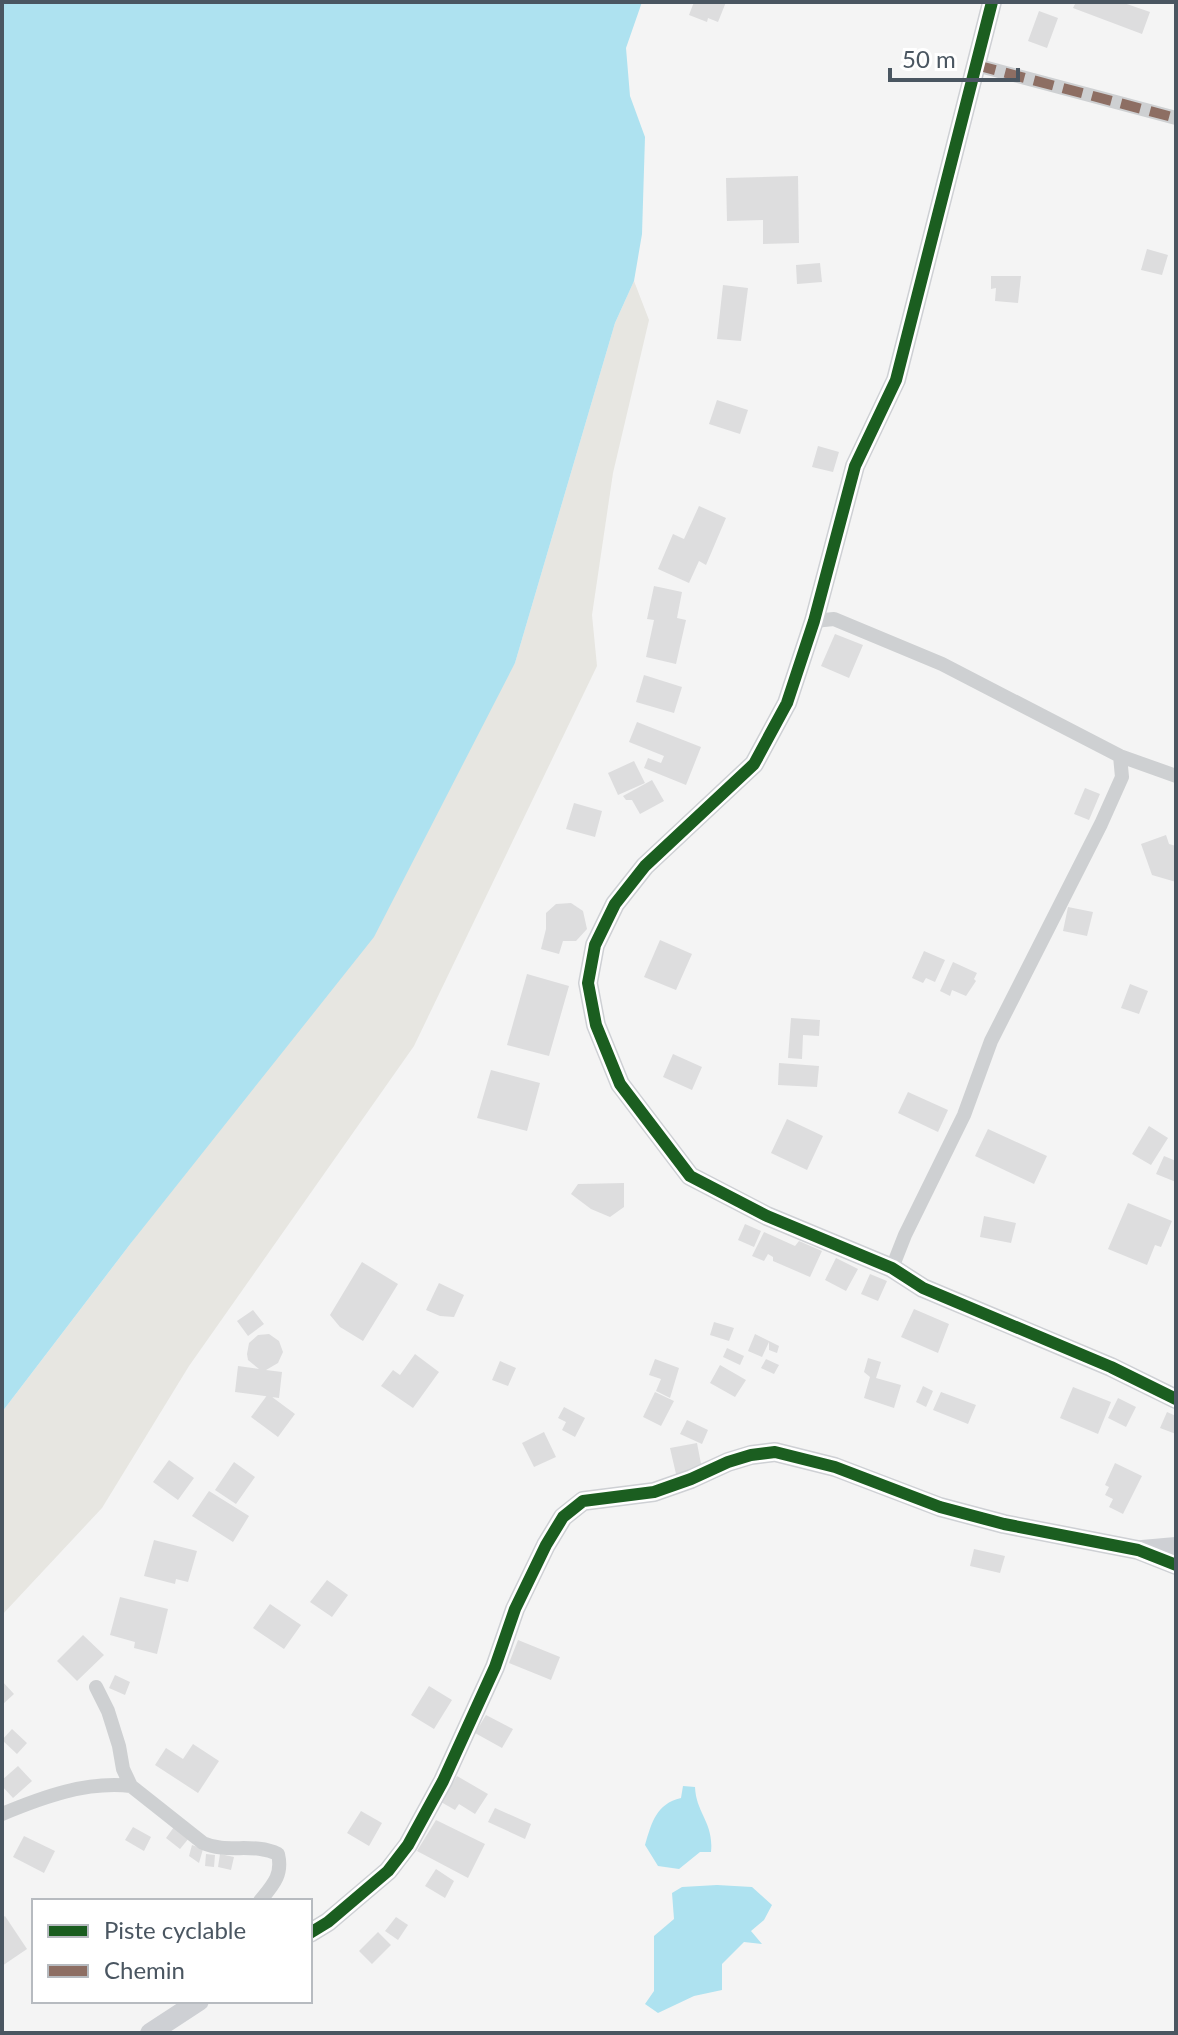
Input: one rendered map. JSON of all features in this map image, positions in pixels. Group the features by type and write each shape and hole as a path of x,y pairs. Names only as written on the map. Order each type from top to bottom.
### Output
{"street":[{"path":"992,2 896,380 855,466 814,621 787,703 754,764 645,866 615,904 595,945 588,983 596,1025 620,1084 690,1176 767,1216 892,1268 923,1288 1111,1367 1176,1399"},
{"path":"976,65 1176,118"},
{"path":"814,621 834,619 942,664 1120,756 1176,776"},
{"path":"892,1268 964,1115 991,1041 1107,812 1122,777 1120,756"},
{"path":"312,1932 388,1871 408,1845 443,1781 495,1667 515,1609 546,1545 563,1517 583,1501 654,1492 728,1462 775,1452 835,1467 940,1507 1004,1524 1138,1550 1176,1565"},
{"path":"1138,1550 1176,1547"},
{"path":"96,1687 108,1711 123,1769 131,1786 215,1849 267,1849 278,1854 281,1867 278,1878 262,1899"},
{"path":"2,1814 63,1792 114,1784 131,1786"},
{"path":"155,2032 196,2003"}],"sand":[{"path":"634,281 649,320 613,473 592,615 597,666 414,1046 189,1366 102,1508 2,1615 2,1412 131,1243 515,663 615,323"}],"water":[{"path":"2,2 642,2 626,48 630,96 645,137 642,234 634,281 615,323 515,663 374,937 131,1243 2,1412"},
{"path":"683,1786 695,1787 698,1804 710,1833 711,1852 700,1852 679,1869 658,1866 645,1845 660,1809 681,1798"},
{"path":"682,1887 752,1887 772,1905 764,1920 751,1931 762,1944 744,1942 722,1964 722,1990 694,1996 658,2013 645,2004 654,1991 654,1936 674,1919 672,1893"}],"building":[{"path":"694,2 726,2 718,22 708,18 707,22 689,15"},
{"path":"1076,2 1121,2 1150,12 1142,34 1073,8"},
{"path":"1039,11 1058,18 1047,48 1028,41"},
{"path":"798,176 799,243 763,244 763,220 727,221 726,178"},
{"path":"1147,249 1168,255 1162,275 1141,270"},
{"path":"820,263 822,282 797,284 796,265"},
{"path":"991,276 1021,276 1018,303 995,301 996,288 991,289"},
{"path":"723,285 748,288 741,341 717,339"},
{"path":"717,400 748,410 740,434 709,424"},
{"path":"818,446 839,452 833,472 812,467"},
{"path":"699,506 726,518 706,565 699,561 689,583 658,569 673,534 684,539"},
{"path":"654,586 682,592 677,618 686,620 676,664 646,657 654,620 647,619"},
{"path":"835,634 863,645 849,678 821,666"},
{"path":"644,675 682,687 674,713 636,702"},
{"path":"637,722 701,747 686,785 644,768 648,758 661,763 664,756 629,742"},
{"path":"634,761 645,783 618,795 608,773"},
{"path":"652,780 664,801 640,814 632,800 626,800 623,796"},
{"path":"1085,788 1100,794 1089,820 1074,814"},
{"path":"574,803 602,811 595,837 566,829"},
{"path":"1166,835 1169,844 1176,846 1176,882 1152,875 1141,844"},
{"path":"571,903 583,911 587,929 576,941 563,941 559,954 541,949 546,913 556,904"},
{"path":"1068,907 1093,912 1087,936 1063,931"},
{"path":"660,940 692,954 676,990 644,977"},
{"path":"924,951 945,960 935,982 926,978 923,983 912,978"},
{"path":"953,962 977,973 976,981 966,996 952,990 950,996 940,991"},
{"path":"527,974 569,986 549,1056 507,1045"},
{"path":"1130,984 1148,991 1139,1014 1121,1008"},
{"path":"791,1018 820,1020 819,1036 803,1035 802,1059 788,1058"},
{"path":"673,1054 702,1067 692,1090 663,1077"},
{"path":"779,1063 819,1066 817,1087 778,1085"},
{"path":"491,1070 540,1083 527,1131 477,1118"},
{"path":"908,1092 948,1110 938,1132 898,1113"},
{"path":"787,1119 823,1136 807,1170 771,1153"},
{"path":"1149,1126 1168,1138 1151,1165 1132,1154"},
{"path":"988,1129 1047,1156 1034,1184 975,1156"},
{"path":"1164,1156 1176,1161 1176,1182 1156,1174"},
{"path":"624,1183 624,1207 610,1217 591,1209 571,1194 578,1184"},
{"path":"1128,1203 1172,1221 1161,1247 1155,1245 1147,1265 1108,1249"},
{"path":"984,1216 1016,1223 1011,1243 980,1237"},
{"path":"745,1224 761,1231 754,1247 738,1240"},
{"path":"764,1232 795,1246 799,1241 822,1251 810,1277 773,1261 768,1254 764,1261 752,1256"},
{"path":"836,1258 858,1269 846,1291 825,1280"},
{"path":"362,1262 398,1284 363,1341 340,1327 330,1315"},
{"path":"870,1274 887,1281 878,1301 861,1294"},
{"path":"439,1283 464,1295 454,1317 440,1316 426,1310"},
{"path":"914,1309 949,1324 938,1353 901,1337"},
{"path":"253,1310 264,1324 248,1336 237,1321"},
{"path":"714,1322 734,1328 729,1341 710,1335"},
{"path":"269,1334 279,1341 283,1352 278,1363 266,1370 282,1372 279,1398 235,1392 238,1366 259,1369 248,1360 249,1343 258,1335"},
{"path":"755,1334 779,1346 777,1353 769,1350 769,1342 762,1357 748,1351"},
{"path":"727,1348 744,1356 740,1365 723,1357"},
{"path":"415,1354 439,1372 413,1408 381,1386 393,1370 400,1375"},
{"path":"868,1358 881,1362 876,1378 901,1385 894,1408 864,1398 870,1377 864,1372"},
{"path":"655,1359 679,1368 670,1398 656,1391 661,1379 649,1375"},
{"path":"766,1359 779,1365 774,1374 761,1368"},
{"path":"500,1361 516,1368 508,1386 492,1380"},
{"path":"720,1365 746,1380 735,1397 710,1383"},
{"path":"923,1386 933,1391 926,1407 916,1402"},
{"path":"1073,1387 1111,1402 1098,1434 1060,1418"},
{"path":"655,1392 674,1401 661,1426 643,1417"},
{"path":"941,1392 976,1405 968,1424 933,1410"},
{"path":"268,1394 295,1414 278,1437 251,1417"},
{"path":"1118,1398 1136,1407 1126,1427 1108,1418"},
{"path":"564,1407 585,1418 575,1437 562,1430 566,1422 558,1418"},
{"path":"1167,1412 1176,1416 1176,1434 1160,1428"},
{"path":"687,1420 708,1430 702,1444 680,1434"},
{"path":"544,1432 556,1457 534,1467 522,1443"},
{"path":"697,1443 702,1469 676,1474 670,1448"},
{"path":"169,1460 194,1478 178,1500 153,1482"},
{"path":"234,1462 255,1477 236,1504 215,1490"},
{"path":"1115,1463 1142,1476 1123,1514 1109,1507 1113,1499 1105,1495 1109,1487 1105,1485"},
{"path":"209,1491 249,1516 233,1542 192,1516"},
{"path":"154,1540 197,1551 188,1582 176,1579 175,1584 144,1576"},
{"path":"974,1549 1005,1556 1000,1573 970,1566"},
{"path":"327,1580 348,1595 332,1617 310,1602"},
{"path":"120,1597 168,1609 157,1654 134,1648 135,1642 110,1635"},
{"path":"270,1604 301,1625 284,1649 253,1628"},
{"path":"83,1635 104,1655 77,1681 57,1661"},
{"path":"518,1640 560,1657 551,1680 509,1663"},
{"path":"115,1675 130,1682 125,1695 109,1688"},
{"path":"2,1681 14,1694 2,1705"},
{"path":"429,1686 452,1700 434,1729 411,1715"},
{"path":"486,1715 513,1729 502,1748 475,1733"},
{"path":"12,1729 27,1743 17,1754 2,1740"},
{"path":"193,1744 219,1761 198,1793 155,1765 166,1748 183,1759"},
{"path":"18,1766 32,1781 13,1798 2,1786 2,1780"},
{"path":"457,1776 488,1794 475,1814 459,1804 455,1810 441,1802"},
{"path":"495,1808 531,1824 525,1839 488,1822"},
{"path":"361,1811 382,1823 369,1846 347,1833"},
{"path":"436,1820 485,1844 468,1878 417,1851"},
{"path":"133,1827 151,1837 144,1851 125,1840"},
{"path":"174,1827 189,1838 180,1849 166,1838"},
{"path":"24,1836 55,1851 44,1873 13,1857"},
{"path":"192,1845 203,1849 199,1863 189,1856"},
{"path":"206,1854 215,1855 214,1867 205,1866"},
{"path":"220,1854 234,1857 231,1870 218,1867"},
{"path":"436,1869 454,1881 445,1898 425,1886"},
{"path":"5,1916 27,1949 2,1966 2,1918"},
{"path":"396,1917 408,1925 398,1940 385,1931"},
{"path":"378,1932 391,1945 372,1964 359,1951"}],"marked path":[{"path":"976,65 1176,118"}],"cycle path":[{"path":"992,2 896,380 855,466 814,621 787,703 754,764 645,866 615,904 595,945 588,983 596,1025 620,1084 690,1176 767,1216 892,1268 923,1288 1111,1367 1176,1399"},
{"path":"312,1932 388,1871 408,1845 443,1781 495,1667 515,1609 546,1545 563,1517 583,1501 654,1492 728,1462 775,1452 835,1467 940,1507 1004,1524 1138,1550 1176,1565"}]}
